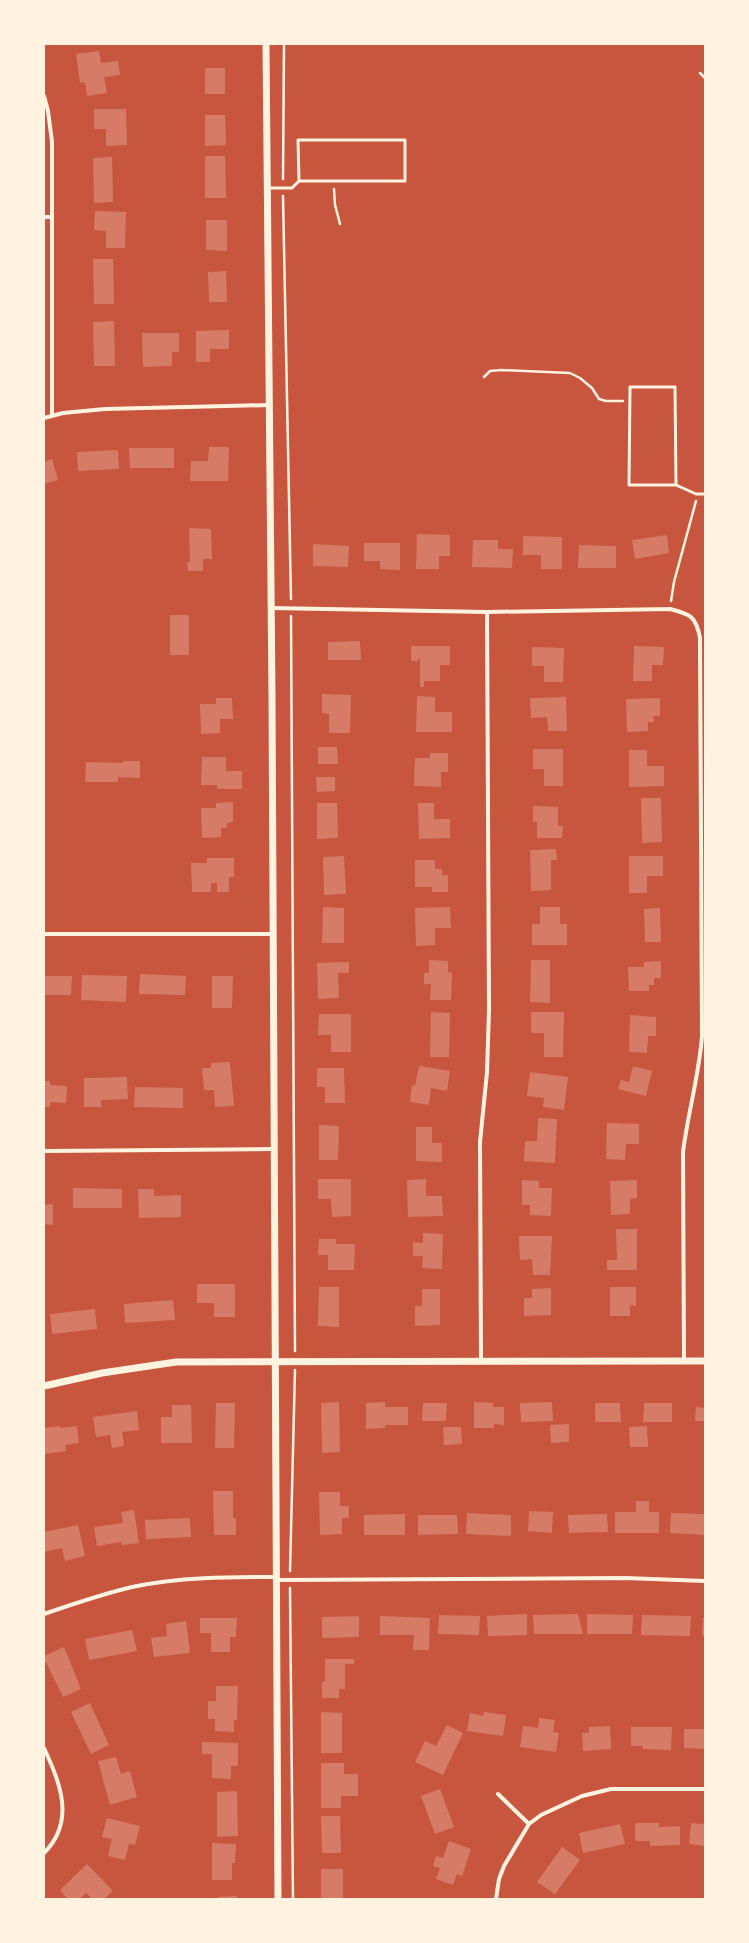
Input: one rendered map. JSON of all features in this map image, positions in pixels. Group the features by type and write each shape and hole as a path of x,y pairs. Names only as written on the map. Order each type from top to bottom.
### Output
{"street":[{"path":"266,44 270,405 270,608 276,1361 275,1577 278,1899"},
{"path":"44,96 48,110 52,142 52,416"},
{"path":"44,217 52,217"},
{"path":"44,418 105,409 270,405"},
{"path":"270,608 487,612 670,609 688,613 697,624 700,638 702,1036 697,1083 686,1128 683,1152 684,1361"},
{"path":"481,1360 480,1142 487,1072 489,1010 487,612"},
{"path":"44,934 273,934"},
{"path":"44,1151 274,1149"},
{"path":"44,1386 102,1373 176,1362 481,1360 705,1361"},
{"path":"44,1614 84,1600 133,1587 183,1580 275,1577 279,1580 625,1578 705,1580"},
{"path":"44,1748 58,1780 62,1798 62,1817 57,1834 44,1853"},
{"path":"496,1899 499,1879 504,1866 529,1824 541,1815 582,1796 611,1790 705,1790"},
{"path":"498,1794 529,1824"}],"lane":[{"path":"268,188 292,188 299,181 406,181 405,140 298,140 299,181"},
{"path":"676,485 675,387 630,387 629,485 676,485 696,494 705,494"}],"path":[{"path":"284,44 283,188 290,600"},
{"path":"700,73 705,78"},
{"path":"333,181 335,205 340,224"},
{"path":"484,377 490,371 501,370 570,373 580,378 592,388 599,399 606,401 630,400"},
{"path":"670,609 674,582 696,494"},
{"path":"290,618 295,1344"},
{"path":"293,1899 290,1580 295,1379"}],"building":[{"path":"99,51 101,63 118,61 120,75 104,77 107,93 87,96 85,82 80,83 76,54"},
{"path":"205,68 225,68 225,94 205,94"},
{"path":"94,109 126,109 127,145 106,146 106,129 94,129"},
{"path":"205,115 225,115 226,145 205,146"},
{"path":"205,156 225,156 226,198 205,198"},
{"path":"112,157 113,202 94,203 93,158"},
{"path":"95,211 126,212 125,248 106,248 106,231 94,230"},
{"path":"206,220 227,220 227,251 206,250"},
{"path":"93,259 113,259 114,304 94,304"},
{"path":"226,271 227,302 209,302 208,272"},
{"path":"114,321 115,366 94,366 93,322"},
{"path":"229,330 229,349 210,349 210,362 196,362 196,331"},
{"path":"142,333 179,333 179,352 172,352 172,366 143,367"},
{"path":"209,447 229,447 228,481 190,481 191,461 208,461"},
{"path":"129,448 174,448 174,468 130,468"},
{"path":"118,450 119,469 78,471 77,452"},
{"path":"52,459 58,480 44,484 44,462"},
{"path":"189,528 211,529 212,559 203,559 203,571 188,571 187,562 190,562"},
{"path":"417,534 450,535 450,556 439,556 439,569 416,569"},
{"path":"667,535 669,553 635,559 632,540"},
{"path":"523,536 562,537 562,569 541,569 541,555 523,555"},
{"path":"473,540 498,540 498,549 513,549 512,568 472,567"},
{"path":"364,543 400,543 400,570 380,569 380,561 364,561"},
{"path":"313,544 349,546 348,567 313,566"},
{"path":"579,545 616,546 616,568 578,568"},
{"path":"170,615 189,615 189,655 170,655"},
{"path":"360,641 361,660 328,660 328,642"},
{"path":"411,646 450,646 450,665 440,665 440,681 424,681 424,687 420,687 420,659 418,659 418,661 411,661"},
{"path":"634,646 664,647 663,665 652,665 652,681 633,681"},
{"path":"532,647 564,648 563,682 544,682 544,666 532,666"},
{"path":"322,694 351,695 350,733 329,733 329,714 322,713"},
{"path":"417,696 435,697 435,712 452,712 452,732 416,732"},
{"path":"566,697 567,731 548,731 547,717 531,718 530,698"},
{"path":"216,698 232,698 233,719 220,719 220,733 201,734 200,704 216,704"},
{"path":"660,698 660,716 653,716 654,722 648,722 648,731 627,732 626,699"},
{"path":"318,747 337,747 338,764 318,764"},
{"path":"533,749 563,749 563,786 544,786 544,769 533,769"},
{"path":"629,750 647,750 647,766 664,766 664,786 629,787"},
{"path":"430,753 448,753 448,772 441,772 441,787 414,786 415,758 430,758"},
{"path":"202,757 226,757 226,771 242,771 242,789 217,789 217,785 201,785"},
{"path":"123,761 140,761 140,778 118,777 118,782 85,782 86,762 123,763"},
{"path":"316,777 335,777 335,791 317,792"},
{"path":"641,798 661,798 662,842 642,843"},
{"path":"233,802 233,822 227,823 227,828 221,828 221,837 202,838 201,808 216,808 216,803"},
{"path":"317,803 337,803 338,838 317,839"},
{"path":"418,803 434,803 434,819 450,819 450,838 419,839"},
{"path":"533,806 558,807 558,826 563,826 562,838 537,838 537,822 533,822"},
{"path":"556,849 557,860 551,860 551,890 531,891 530,850"},
{"path":"344,856 346,894 324,895 323,857"},
{"path":"629,856 663,856 663,876 647,876 647,893 629,893"},
{"path":"207,858 234,858 234,877 229,877 229,892 217,892 217,883 211,883 211,892 192,892 191,863 207,863"},
{"path":"415,860 435,860 435,869 442,869 442,875 448,875 448,892 432,892 432,887 415,887"},
{"path":"323,907 344,908 344,943 322,943"},
{"path":"450,907 451,928 435,928 435,945 416,946 415,908"},
{"path":"540,907 560,907 560,924 567,924 567,945 532,945 532,924 540,924"},
{"path":"660,908 661,942 645,942 644,909"},
{"path":"429,960 448,961 448,972 452,973 451,1000 430,1000 431,984 424,984 424,973 429,973"},
{"path":"531,960 550,960 550,1003 530,1002"},
{"path":"661,961 661,978 654,978 654,985 649,985 649,991 629,991 628,967 644,967 644,962"},
{"path":"349,962 349,973 338,973 339,998 318,999 317,963"},
{"path":"140,974 186,976 185,995 139,994"},
{"path":"82,975 127,976 126,1002 81,1000"},
{"path":"44,976 72,976 71,995 44,995"},
{"path":"212,976 233,976 232,1008 212,1008"},
{"path":"431,1012 450,1013 449,1057 430,1057"},
{"path":"531,1012 564,1012 563,1057 544,1057 544,1033 531,1033"},
{"path":"319,1014 351,1014 351,1052 331,1052 331,1035 318,1035"},
{"path":"630,1015 656,1017 656,1036 648,1036 647,1053 629,1052"},
{"path":"230,1062 234,1106 215,1107 214,1090 204,1090 202,1068 211,1068 211,1063"},
{"path":"419,1066 450,1071 447,1091 431,1088 429,1105 410,1102 412,1085 415,1086"},
{"path":"633,1066 652,1071 646,1096 618,1089 621,1080 629,1082"},
{"path":"317,1068 344,1068 345,1103 325,1103 325,1087 317,1087"},
{"path":"530,1072 568,1077 564,1110 543,1107 544,1098 527,1096"},
{"path":"127,1077 128,1099 101,1100 101,1107 84,1107 84,1078"},
{"path":"44,1081 50,1081 50,1085 67,1086 66,1103 50,1102 50,1107 44,1107"},
{"path":"135,1087 183,1088 183,1108 134,1107"},
{"path":"538,1118 557,1119 555,1163 524,1161 525,1141 537,1141"},
{"path":"607,1123 639,1124 639,1144 626,1144 625,1160 606,1159"},
{"path":"319,1125 339,1126 338,1160 319,1160"},
{"path":"416,1127 432,1127 432,1143 442,1143 442,1162 416,1161"},
{"path":"318,1179 351,1179 351,1216 332,1217 331,1199 318,1199"},
{"path":"426,1179 426,1196 442,1196 443,1216 408,1217 407,1180"},
{"path":"522,1180 539,1181 539,1188 552,1188 551,1216 530,1215 530,1205 522,1205"},
{"path":"637,1180 637,1198 630,1199 630,1214 611,1215 610,1181"},
{"path":"73,1188 122,1189 122,1208 73,1208"},
{"path":"138,1189 154,1189 154,1196 181,1195 181,1217 139,1218"},
{"path":"53,1204 53,1225 44,1224 44,1205"},
{"path":"616,1229 637,1229 637,1270 607,1270 607,1260 617,1260"},
{"path":"423,1233 443,1234 442,1269 422,1268 423,1256 413,1256 413,1242 423,1243"},
{"path":"519,1236 552,1236 550,1275 533,1275 532,1259 520,1260"},
{"path":"319,1239 336,1239 336,1244 355,1244 354,1270 328,1270 328,1255 318,1255"},
{"path":"197,1284 235,1284 235,1317 214,1317 214,1303 197,1303"},
{"path":"319,1287 339,1287 339,1327 318,1326"},
{"path":"610,1287 636,1287 636,1306 630,1305 630,1316 610,1316"},
{"path":"551,1288 551,1315 524,1316 524,1298 532,1298 532,1289"},
{"path":"422,1289 440,1289 440,1325 415,1326 415,1306 422,1306"},
{"path":"173,1300 175,1320 125,1323 124,1304"},
{"path":"95,1309 97,1329 52,1334 50,1314"},
{"path":"339,1402 340,1452 322,1453 321,1403"},
{"path":"385,1402 385,1407 408,1407 408,1425 385,1425 385,1428 366,1429 366,1403"},
{"path":"474,1402 493,1403 493,1407 504,1407 504,1425 494,1424 494,1428 474,1428"},
{"path":"552,1402 553,1421 521,1422 520,1403"},
{"path":"216,1403 235,1403 234,1448 215,1448"},
{"path":"423,1403 447,1403 446,1421 422,1421"},
{"path":"595,1403 620,1403 621,1422 595,1422"},
{"path":"644,1403 672,1403 672,1422 643,1422"},
{"path":"172,1405 191,1405 192,1443 161,1443 161,1417 172,1417"},
{"path":"696,1407 705,1408 705,1421 695,1421"},
{"path":"137,1411 139,1430 122,1432 124,1446 112,1448 110,1435 96,1437 93,1417"},
{"path":"569,1424 569,1442 551,1443 550,1425"},
{"path":"60,1426 60,1428 77,1426 79,1443 65,1445 66,1451 44,1454 44,1428"},
{"path":"647,1426 648,1447 630,1447 629,1427"},
{"path":"443,1427 461,1427 462,1444 444,1445"},
{"path":"213,1491 233,1491 233,1518 236,1518 236,1535 214,1535"},
{"path":"319,1492 340,1492 340,1506 349,1506 349,1518 342,1518 342,1534 320,1535"},
{"path":"636,1501 649,1501 649,1512 659,1512 659,1533 615,1533 615,1512 636,1512"},
{"path":"134,1510 139,1543 122,1545 121,1542 97,1546 94,1527 123,1523 121,1512"},
{"path":"529,1511 553,1512 552,1533 528,1531"},
{"path":"467,1513 511,1515 511,1536 466,1534"},
{"path":"671,1513 705,1514 705,1535 670,1533"},
{"path":"405,1514 405,1535 364,1535 364,1515"},
{"path":"607,1514 608,1532 569,1533 568,1515"},
{"path":"418,1515 457,1515 458,1534 418,1535"},
{"path":"190,1518 191,1537 146,1539 145,1520"},
{"path":"78,1525 85,1556 65,1561 62,1548 44,1552 44,1532"},
{"path":"527,1614 527,1635 488,1636 487,1616"},
{"path":"578,1614 583,1634 534,1634 533,1615"},
{"path":"587,1614 633,1615 632,1634 587,1634"},
{"path":"439,1615 480,1616 479,1635 438,1634"},
{"path":"642,1615 691,1616 690,1636 641,1635"},
{"path":"359,1616 359,1637 322,1638 322,1617"},
{"path":"380,1616 430,1618 429,1650 413,1650 414,1635 380,1635"},
{"path":"200,1618 237,1618 236,1637 230,1637 230,1652 211,1652 211,1633 200,1633"},
{"path":"703,1618 705,1618 705,1636 702,1635"},
{"path":"186,1621 190,1653 154,1657 151,1638 167,1636 166,1624"},
{"path":"132,1630 137,1651 89,1660 85,1639"},
{"path":"64,1647 81,1689 63,1697 45,1662 44,1656"},
{"path":"325,1659 354,1659 354,1664 345,1664 345,1689 339,1689 339,1698 322,1698 322,1682 325,1682"},
{"path":"216,1686 238,1686 237,1720 234,1720 234,1732 215,1731 215,1719 208,1719 208,1701 216,1701"},
{"path":"90,1703 109,1745 91,1754 71,1712"},
{"path":"321,1712 342,1713 342,1753 321,1753"},
{"path":"484,1712 506,1715 503,1736 467,1731 470,1713 483,1716"},
{"path":"539,1718 555,1720 553,1732 559,1733 556,1752 520,1747 523,1726 538,1728"},
{"path":"447,1725 463,1733 443,1775 415,1762 425,1741 436,1746"},
{"path":"610,1726 611,1749 583,1751 582,1733 589,1733 589,1727"},
{"path":"631,1727 672,1727 671,1750 643,1749 643,1746 631,1746"},
{"path":"684,1729 705,1729 705,1749 684,1748"},
{"path":"202,1742 238,1743 238,1766 231,1766 231,1779 212,1778 212,1754 202,1754"},
{"path":"116,1757 121,1774 130,1771 137,1797 110,1805 98,1761"},
{"path":"321,1763 344,1763 344,1774 358,1774 358,1796 341,1796 341,1808 321,1808"},
{"path":"440,1789 454,1827 435,1834 421,1796"},
{"path":"237,1791 238,1836 217,1837 217,1792"},
{"path":"321,1816 340,1816 341,1853 322,1853"},
{"path":"107,1818 140,1826 135,1845 129,1844 125,1860 108,1856 112,1839 102,1837"},
{"path":"635,1823 659,1823 659,1827 680,1826 680,1845 650,1846 650,1841 635,1841"},
{"path":"691,1823 705,1824 705,1846 689,1844"},
{"path":"620,1824 625,1844 583,1853 579,1833"},
{"path":"449,1841 471,1849 462,1876 457,1874 453,1885 436,1879 440,1868 433,1866 436,1856 443,1858"},
{"path":"212,1843 236,1844 235,1863 232,1863 232,1880 212,1880"},
{"path":"562,1847 580,1860 555,1894 537,1882"},
{"path":"87,1864 113,1891 104,1899 92,1899 86,1893 79,1899 68,1899 60,1890"},
{"path":"321,1869 343,1869 343,1899 321,1899"},
{"path":"237,1896 237,1899 218,1899 218,1897"}]}
